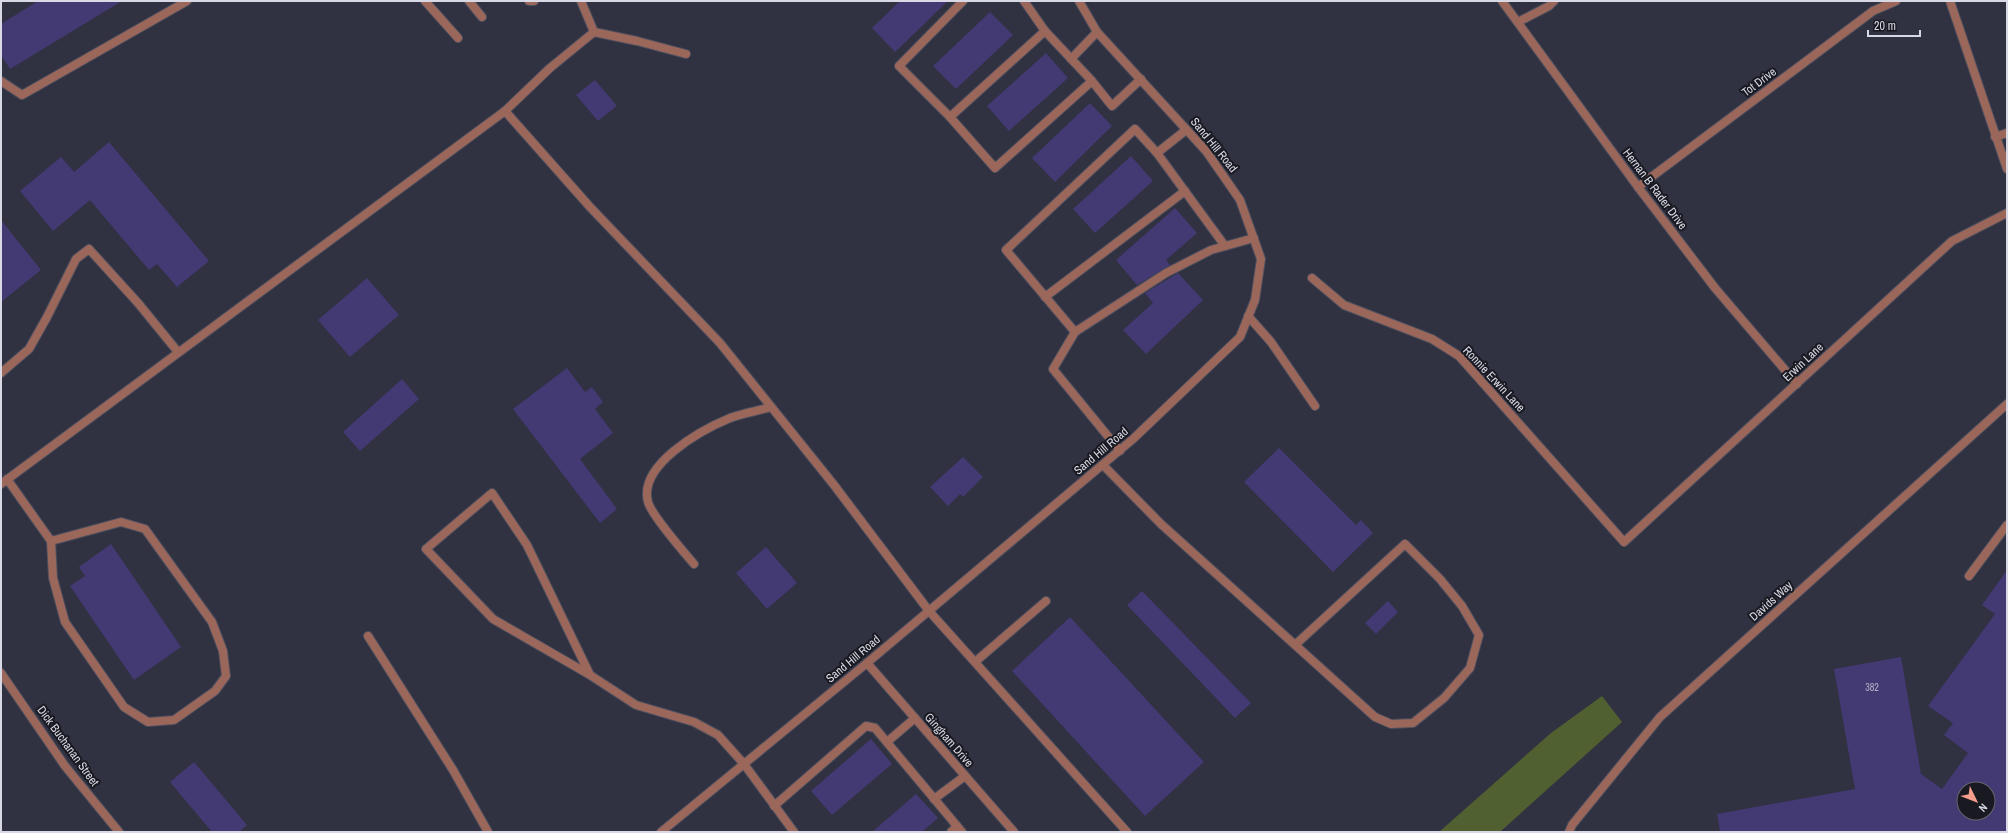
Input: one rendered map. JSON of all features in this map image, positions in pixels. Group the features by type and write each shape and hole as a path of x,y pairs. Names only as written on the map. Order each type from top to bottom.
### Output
{"street":[{"path":"1,81 22,95 187,1"},
{"path":"425,1 458,38"},
{"path":"469,1 482,16"},
{"path":"529,1 534,1"},
{"path":"580,1 594,32"},
{"path":"963,1 898,66 950,117 995,168 1092,81"},
{"path":"1024,1 1045,31 1092,81 1112,106 1141,80"},
{"name":"Sand Hill Road","path":"661,832 867,663 1120,451 1240,337 1255,300 1261,259 1240,200 1206,151 1098,32 1079,1"},
{"name":"Hernan B Rader Drive","path":"1502,1 1638,187 1715,288 1797,384"},
{"path":"1518,22 1549,6 1554,1"},
{"name":"Tot Drive","path":"1638,187 1873,10 1896,1"},
{"path":"1950,1 2007,169"},
{"path":"950,117 1045,31"},
{"path":"51,541 121,522 145,529 212,622 223,651 226,676 215,691 174,720 148,722 124,707 65,622 53,578 51,541 4,482 505,110 550,68 594,32 637,40 686,54"},
{"path":"1072,59 1098,32"},
{"path":"505,110 590,207 720,343 834,485 929,611 1127,832"},
{"path":"1075,332 1006,250 1135,129 1157,152 1225,246"},
{"path":"1157,152 1186,130"},
{"path":"1995,137 2007,133"},
{"path":"1045,297 1185,191"},
{"name":"Erwin Lane","path":"1624,542 1952,241 2007,213"},
{"path":"1120,451 1053,369 1075,332 1166,273 1210,250 1254,238"},
{"path":"1,373 28,349 47,317 76,259 89,249 138,303 178,352"},
{"name":"Ronnie Erwin Lane","path":"1312,278 1344,304 1432,339 1459,356 1624,542"},
{"path":"1248,316 1271,342 1315,406"},
{"name":"Davids Way","path":"1569,832 1572,825 1660,717 2007,404"},
{"path":"694,564 648,504 646,490 652,473 668,456 698,434 730,418 771,407"},
{"path":"1103,465 1161,524 1295,645 1375,717 1391,724 1413,723 1444,698 1470,668 1479,635 1462,606 1440,579 1405,544 1295,645"},
{"path":"590,675 527,546 492,493 426,548 493,619 590,675 636,705 694,722 718,735 744,764 794,832"},
{"path":"1969,576 2007,525"},
{"path":"974,662 1046,601"},
{"path":"368,636 453,770 488,832"},
{"name":"Gingham Drive","path":"867,663 1014,832"},
{"name":"Dick Buchanan Street","path":"1,672 65,766 119,832"},
{"path":"887,742 915,718"},
{"path":"774,806 866,726 875,728 960,829 951,832"},
{"path":"934,798 965,776"}],"green space":[{"path":"1602,696 1622,722 1500,832 1439,832 1551,733"}],"building":[{"path":"38,1 122,1 10,69 1,55 1,24"},
{"path":"900,1 948,1 895,52 872,28"},
{"path":"990,12 1013,35 956,89 933,66"},
{"path":"1046,53 1068,78 1009,131 987,106"},
{"path":"595,80 617,106 598,121 576,95"},
{"path":"1090,103 1112,126 1055,182 1032,158"},
{"path":"109,142 209,261 177,287 157,264 149,270 90,200 53,231 20,191 61,157 74,172"},
{"path":"1131,156 1153,181 1095,233 1073,209"},
{"path":"1175,208 1197,233 1166,260 1170,265 1137,285 1116,260"},
{"path":"1,220 41,270 1,302"},
{"path":"1178,273 1203,300 1146,354 1123,330 1153,303 1145,293"},
{"path":"367,278 399,315 350,357 318,320"},
{"path":"567,368 585,392 592,387 603,402 595,409 613,433 580,459 617,509 600,523 513,409"},
{"path":"402,379 419,399 360,451 343,432"},
{"path":"1279,448 1356,525 1361,520 1373,533 1333,572 1244,482"},
{"path":"963,457 983,477 963,497 960,494 948,506 930,487"},
{"path":"111,544 181,647 134,680 70,586 85,576 79,567"},
{"path":"766,547 797,583 767,609 736,573"},
{"path":"2007,570 2007,832 1720,832 1717,814 1855,789 1834,669 1901,657 1921,774 1942,789 1968,753 1944,735 1953,723 1928,706 1995,614 1982,605"},
{"path":"1142,591 1251,703 1235,718 1127,605"},
{"path":"1388,601 1398,612 1376,634 1365,623"},
{"path":"1070,617 1204,762 1145,816 1012,671"},
{"path":"871,739 892,764 832,815 811,791"},
{"path":"194,762 247,825 239,832 212,832 170,782"},
{"path":"916,794 938,818 922,832 872,832"}]}
